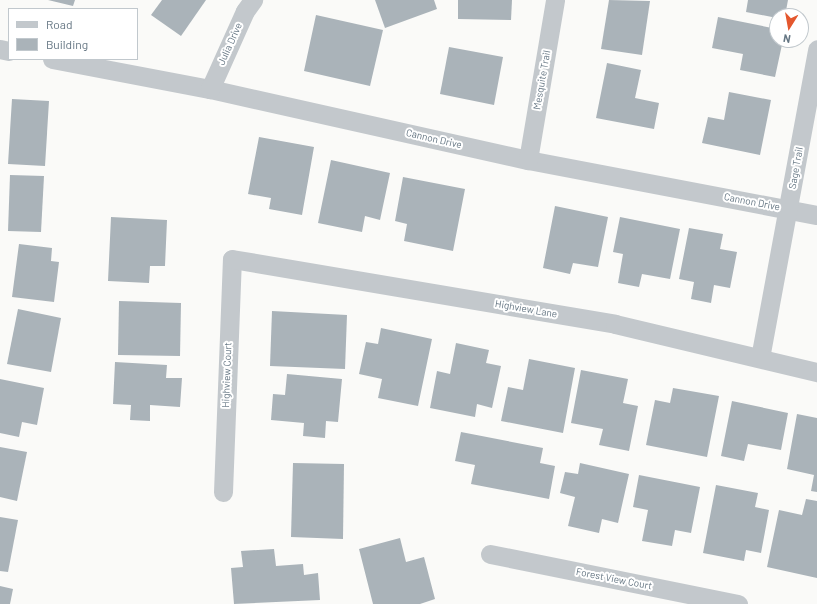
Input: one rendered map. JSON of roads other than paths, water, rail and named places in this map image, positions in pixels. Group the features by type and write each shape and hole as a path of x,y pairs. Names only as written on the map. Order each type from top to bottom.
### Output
{"street":[{"name":"Julia Drive","path":"210,89 245,11 253,0"},
{"name":"Mesquite Trail","path":"528,160 555,0"},
{"name":"Sage Trail","path":"760,358 817,49"},
{"name":"Cannon Drive","path":"57,60 210,89 528,160 817,215"},
{"name":"Highview Lane","path":"232,259 615,324 817,372"},
{"name":"Highview Court","path":"223,492 232,259"},
{"name":"Forest View Court","path":"490,554 738,604"}]}
